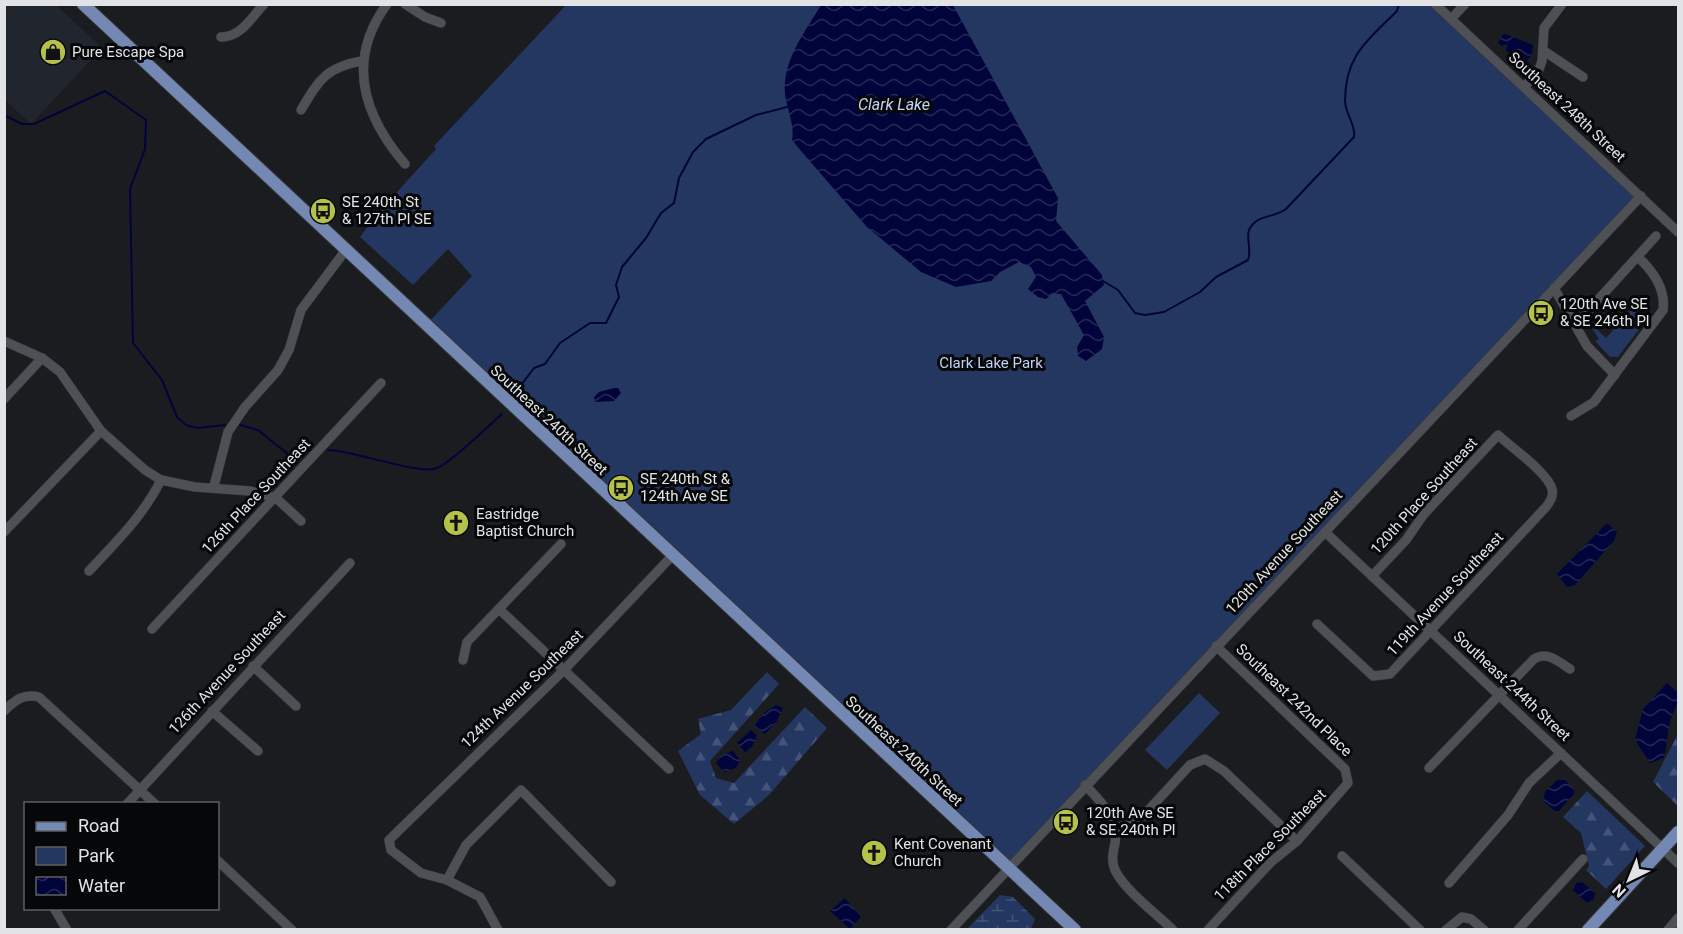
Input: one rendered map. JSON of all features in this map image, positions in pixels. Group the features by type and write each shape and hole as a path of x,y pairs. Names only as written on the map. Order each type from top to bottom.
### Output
{"main road":[{"name":"Southeast 240th Street","path":"83,4 1075,930"},
{"path":"1588,930 1678,832"}],"street":[{"path":"221,37 232,37 264,4"},
{"path":"387,4 369,36 362,61 366,93 372,110 388,140 405,164"},
{"path":"405,4 425,17 441,23"},
{"name":"Southeast 248th Street","path":"1435,4 1678,232"},
{"path":"1451,19 1465,4"},
{"path":"1524,87 1538,72 1544,51 1544,28 1562,4"},
{"path":"1544,51 1583,77"},
{"path":"301,110 327,72 338,65 362,61"},
{"name":"120th Avenue Southeast","path":"951,930 1641,196"},
{"path":"1573,321 1587,312 1656,236"},
{"path":"213,486 228,432 245,407 278,370 289,350 301,310 345,251"},
{"path":"1571,416 1594,402 1658,321 1664,300 1652,270 1638,257"},
{"path":"1554,288 1587,346 1615,375"},
{"path":"4,341 42,358 60,372 72,385 101,431 145,470 161,480 195,487 213,486 276,498 302,520"},
{"path":"4,399 42,358"},
{"name":"126th Place Southeast","path":"152,629 381,383"},
{"path":"4,532 101,431"},
{"name":"119th Avenue Southeast","path":"1317,624 1373,676 1380,677 1390,674 1552,498 1552,488 1543,476 1498,435"},
{"name":"120th Place Southeast","path":"1372,576 1406,540 1424,514 1498,435"},
{"path":"89,571 138,519 149,505 161,480"},
{"name":"Southeast 244th Street","path":"1324,532 1678,863"},
{"path":"463,660 467,642 561,544"},
{"name":"124th Avenue Southeast","path":"447,880 421,873 410,866 391,850 389,840 564,670 672,556"},
{"name":"126th Avenue Southeast","path":"129,802 350,563"},
{"path":"499,609 669,769"},
{"name":"Southeast 242nd Place","path":"1216,646 1328,752 1344,769 1348,778"},
{"path":"1429,768 1536,657 1551,657 1570,669"},
{"path":"253,666 296,706"},
{"path":"4,711 21,697 30,695 48,703 153,802"},
{"path":"212,711 258,751"},
{"path":"1449,884 1508,815 1529,783 1561,753"},
{"path":"1116,829 1143,816 1190,765 1205,759 1224,771 1297,842"},
{"name":"118th Place Southeast","path":"1208,930 1271,862 1297,842 1344,790 1348,778"},
{"path":"1085,785 1104,804 1116,829 1112,862 1120,879 1173,930"},
{"path":"498,930 480,897 447,880 466,845 521,790 611,882"},
{"path":"1342,856 1420,930"},
{"path":"1518,930 1583,859"},
{"path":"219,862 292,930"},
{"path":"55,910 67,930"},
{"path":"1446,930 1462,917 1471,919 1484,930"},
{"path":"1668,930 1678,918"}],"shaded area":[{"path":"4,5 56,5 102,48 31,124 5,100"}],"green space":[{"name":"Clark Lake Park","path":"567,4 1435,5 1641,196 1008,868 426,325 472,276 448,249 413,285 360,237 378,213 436,149 434,146"},
{"path":"1641,299 1646,320 1618,357 1610,357 1595,341 1599,339 1588,322 1584,324 1581,320 1585,318 1606,338"},
{"path":"767,672 779,684 710,761 716,778 734,783 805,707 827,728 769,795 734,824 700,795 678,751 701,734 698,719 731,710"},
{"path":"1199,693 1220,713 1167,770 1145,750"},
{"path":"1678,734 1678,806 1653,782"},
{"path":"1587,791 1645,846 1606,889 1586,870 1589,866 1581,833 1563,817"},
{"path":"1000,895 1013,897 1035,919 1031,929 967,929"}],"water":[{"name":"Clark Lake","path":"821,5 953,5 1058,198 1056,221 1102,275 1104,285 1085,301 1104,337 1102,349 1086,361 1078,356 1077,347 1084,335 1061,294 1052,293 1046,299 1038,297 1028,289 1036,277 1031,267 1019,262 1000,272 991,281 956,287 921,272 867,227 792,140 792,123 785,94 787,70 796,47"},
{"path":"1506,34 1533,45 1532,53 1526,63 1506,51 1507,44 1502,46 1498,43 1502,35"},
{"path":"618,388 621,393 614,401 595,402 594,397 599,392"},
{"path":"1607,523 1617,532 1614,541 1575,585 1567,587 1557,574"},
{"path":"1667,683 1678,693 1678,701 1670,722 1664,758 1650,763 1635,740 1643,709"},
{"path":"776,705 783,708 777,721 765,734 754,726 764,713"},
{"path":"751,730 757,735 752,747 745,752 737,743"},
{"path":"733,751 740,760 736,768 724,772 716,763 722,755"},
{"path":"1557,780 1565,780 1574,789 1574,794 1559,811 1555,811 1543,801 1545,792"},
{"path":"1582,882 1595,893 1594,899 1587,903 1573,890 1576,883"},
{"path":"845,898 861,917 850,929 830,911"}],"waterway":[{"path":"1103,281 1118,290 1135,313 1145,315 1164,312 1200,292 1216,277 1248,260 1248,233 1252,225 1256,221 1286,209 1354,137 1345,101 1349,72 1360,50 1397,11 1399,4"},
{"path":"4,115 22,124 34,124 105,91 146,120 145,149 130,189 133,343 162,380 177,417 186,425 197,428 225,425"},
{"path":"519,388 534,368 545,364 560,343 590,323 606,323 619,297 616,285 622,267 646,238 661,213 674,203 679,178 693,152 706,139 756,115 787,107"},
{"path":"328,450 429,470 444,464 461,451 502,414"},
{"path":"240,425 258,430 289,455 312,450"}],"place":[{"name":"Pure Escape Spa","path":"53,52"},
{"name":"SE 240th St & 127th Pl SE","path":"323,211"},
{"name":"120th Ave SE & SE 246th Pl","path":"1541,313"},
{"name":"SE 240th St & 124th Ave SE","path":"621,488"},
{"name":"Eastridge Baptist Church","path":"456,523"},
{"name":"120th Ave SE & SE 240th Pl","path":"1066,822"},
{"name":"Kent Covenant Church","path":"874,853"}]}
